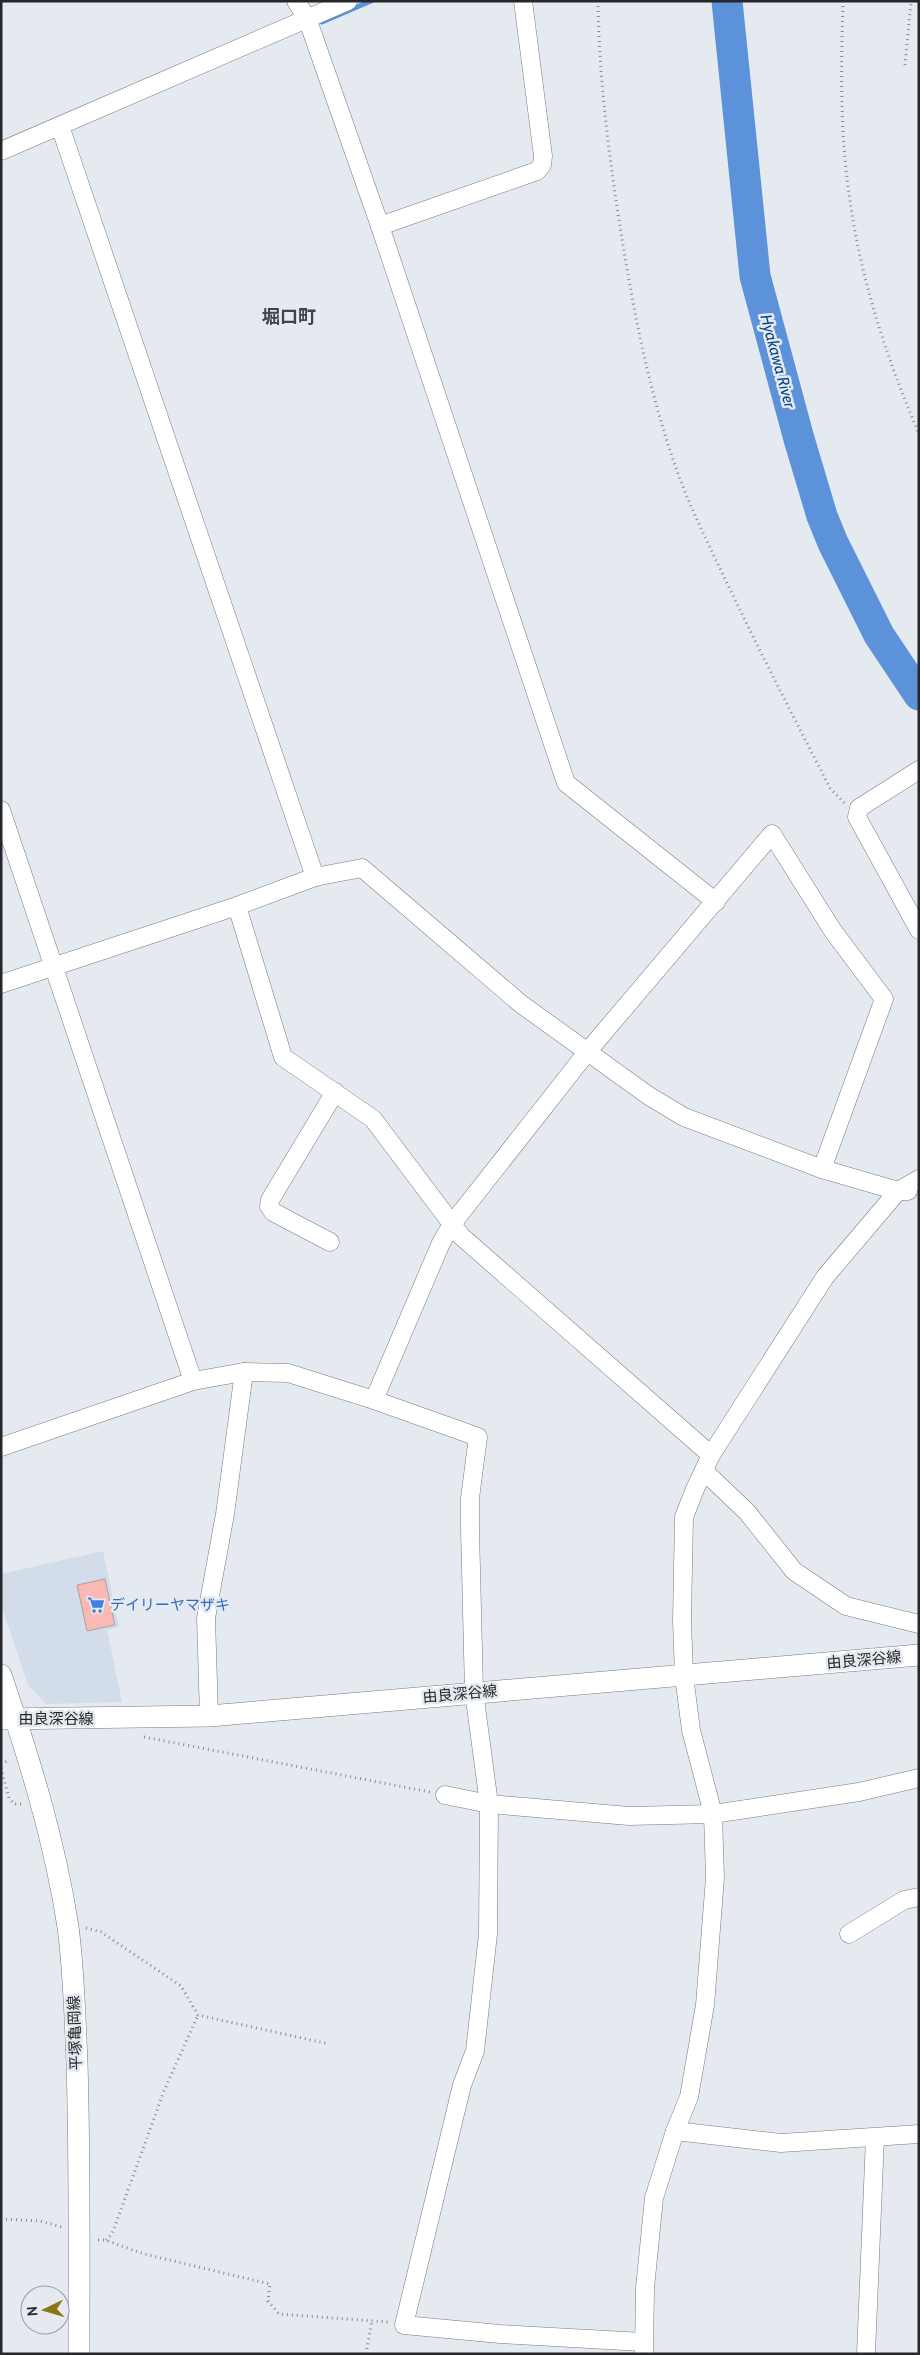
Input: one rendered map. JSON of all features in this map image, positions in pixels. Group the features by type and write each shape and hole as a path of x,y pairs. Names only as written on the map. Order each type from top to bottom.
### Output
{"main road":[{"name":"由良深谷線","path":"9,1719 209,1716 919,1655"},
{"name":"平塚亀岡線","path":"1,1675 9,1719 41,1799 61,1885 68,1928 73,1975 78,2099 79,2354"}],"street":[{"path":"296,1 307,18 380,226 566,784 716,902"},
{"path":"1,151 348,1"},
{"path":"380,226 537,171 542,165 543,156 524,1"},
{"path":"60,126 316,877"},
{"path":"919,770 870,799 859,808 857,817 919,930"},
{"path":"1,810 193,1381"},
{"path":"374,1400 441,1244 452,1224 588,1051 772,834 833,931 884,999 822,1169"},
{"path":"1,984 237,906 316,877 362,868 521,1004 649,1096 684,1117 822,1169 898,1191 919,1192"},
{"path":"237,906 283,1057 373,1119 461,1236 707,1463 794,1571 846,1606 919,1624"},
{"path":"330,1242 273,1212 269,1206 270,1200 334,1092"},
{"path":"1,1447 193,1381 244,1372 288,1373 374,1400 478,1437 470,1498 470,1529 474,1692 489,1804 488,1934 475,2051 458,2103 404,2325 644,2348 645,2288 654,2198 676,2131 690,2097 705,2005 715,1878 713,1814 691,1730 684,1676 682,1620 684,1517 707,1463 825,1277 898,1191 919,1179"},
{"path":"209,1716 206,1618 225,1514 244,1372"},
{"path":"445,1795 489,1804 629,1816 713,1814 859,1792 919,1778"},
{"path":"849,1934 904,1900 919,1897"},
{"path":"676,2131 780,2143 919,2134"},
{"path":"866,2354 875,2138"}],"path":[{"path":"598,1 605,118 615,194 633,309 652,390 677,469 704,533 770,671 830,788"},
{"path":"843,1 843,128 848,194 869,297 902,395 919,434"},
{"path":"905,65 911,1"},
{"path":"138,1736 445,1795"},
{"path":"1,1764 10,1760"},
{"path":"1,1768 9,1798 14,1804 41,1799"},
{"path":"68,1928 85,1928 101,1932 181,1986 198,2015 329,2044"},
{"path":"105,2240 112,2234 164,2091 198,2015"},
{"path":"1,2219 40,2221 56,2226 69,2227 88,2238 105,2240 144,2254 270,2284 268,2301 279,2314 372,2320 404,2325"},
{"path":"366,2354 372,2320"}],"shaded area":[{"path":"103,1551 119,1627 107,1630 122,1702 46,1704 28,1685 1,1604 1,1574"}],"building":[{"name":"デイリーヤマザキ","path":"105,1579 115,1625 87,1631 77,1585"}],"waterway":[{"path":"322,22 371,1"},
{"name":"Hyakawa River","path":"727,1 755,276 799,439 822,516 833,543 879,635 919,695"}],"place":[{"name":"デイリーヤマザキ","path":"96,1605"}],"district":[{"name":"堀口町","path":"289,317"}]}
